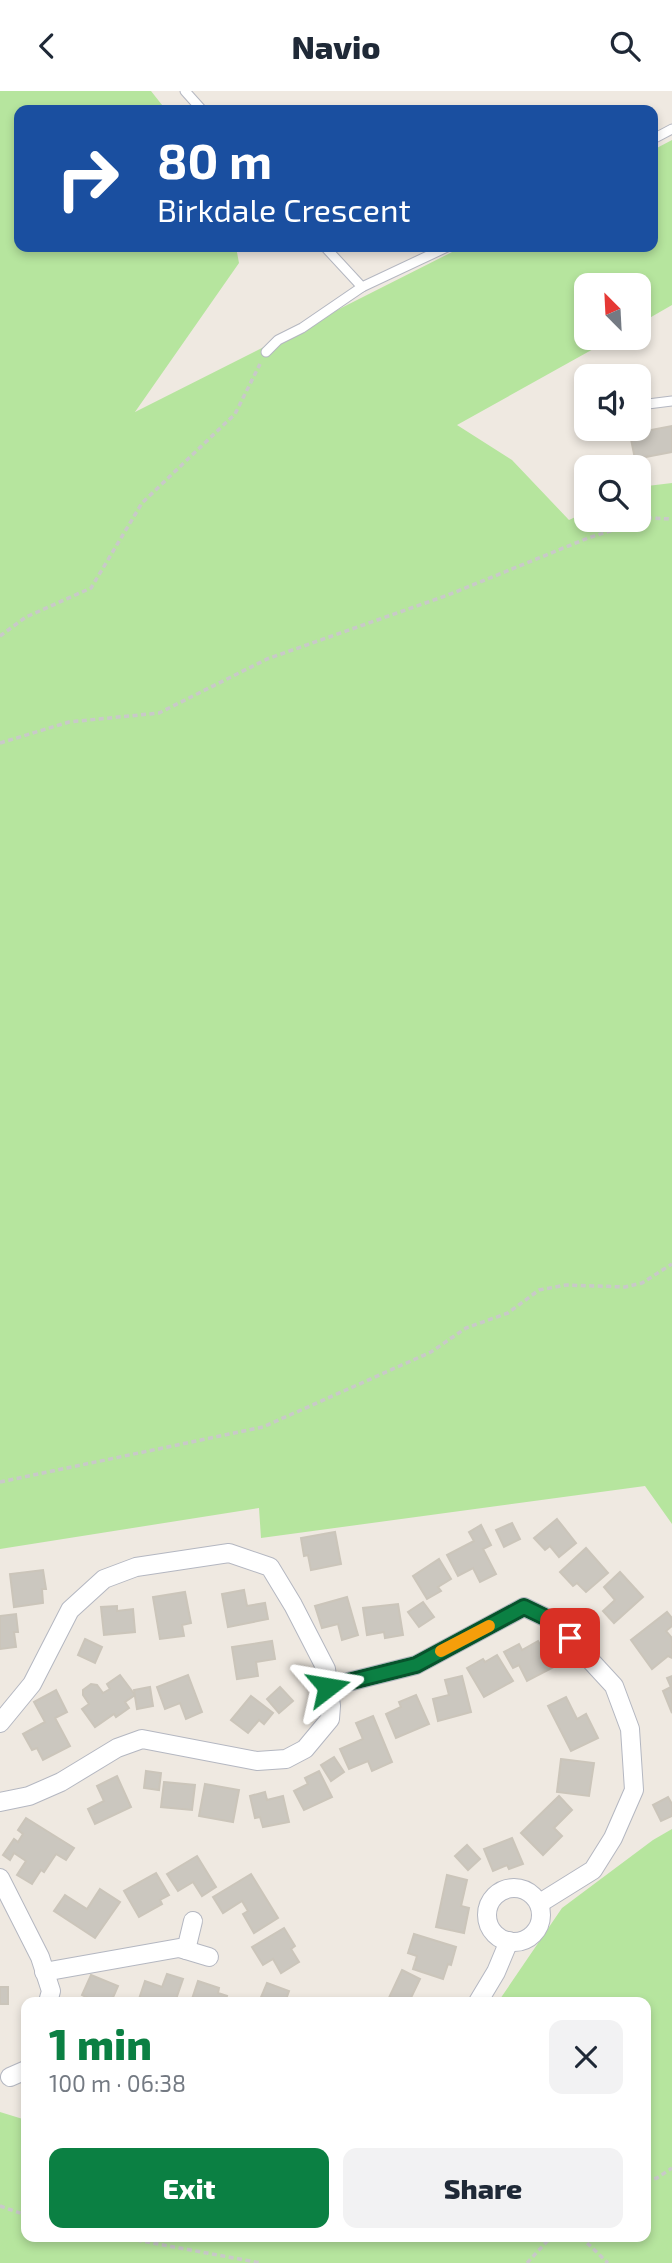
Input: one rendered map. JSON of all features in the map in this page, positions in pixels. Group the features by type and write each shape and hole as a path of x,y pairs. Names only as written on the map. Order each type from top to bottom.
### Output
{"street":[{"path":"0,1723 32,1684 70,1610 104,1579 136,1567 229,1553 270,1567 326,1669 330,1719 305,1749 286,1759 257,1761 142,1739 117,1748 40,1792 0,1802"},
{"path":"328,1687 416,1665 524,1607 555,1622 614,1686 630,1729 634,1790 613,1838 593,1870 540,1903"},
{"path":"0,1878 40,1957 51,1991 49,1997"},
{"path":"516,1887 535,1896 540,1903 543,1917 536,1933 520,1943 509,1941 499,1939 488,1926 487,1908 493,1896 503,1889 516,1887"},
{"path":"186,1950 193,1921"},
{"path":"481,1997 496,1972 509,1941"},
{"path":"44,1972 179,1948 209,1957"}],"lane":[{"path":"185,91 198,105"},
{"path":"330,252 362,287"},
{"path":"266,352 278,340 302,328 362,287 436,252"},
{"path":"651,404 672,401"}],"path":[{"path":"0,636 26,617 91,587 142,503 235,414 266,352"},
{"path":"0,743 69,722 159,713 267,659 448,596 588,538 650,518 672,519"},
{"path":"0,1482 263,1427 431,1352 466,1328 508,1313 539,1290 566,1285 625,1287 642,1283 672,1264"},
{"path":"651,2180 672,2168"},
{"path":"0,2206 21,2213"},
{"path":"147,2242 261,2263"},
{"path":"527,2263 546,2242"},
{"path":"586,2242 608,2263"}],"green space":[{"path":"0,91 151,91 162,105 14,105 14,252 237,252 239,263 135,412 452,252 658,252 658,147 672,140 672,305 651,317 651,273 574,273 574,350 591,350 457,425 512,460 569,520 574,518 574,532 651,532 651,486 672,483 672,1524 645,1486 261,1538 259,1508 0,1549"},
{"path":"672,1829 672,2263 0,2263 0,2112 21,2118 21,2242 651,2242 651,1997 501,1997 562,1908 653,1840"}],"building":[{"path":"672,426 672,452 651,456 634,455 631,441 651,441 651,430"},
{"path":"557,1519 576,1543 559,1557 550,1546 545,1550 534,1538"},
{"path":"512,1523 520,1539 504,1547 496,1530"},
{"path":"481,1525 491,1545 483,1549 496,1574 480,1582 473,1568 458,1576 447,1555 474,1541 469,1532"},
{"path":"335,1532 341,1564 311,1570 308,1555 304,1556 301,1538"},
{"path":"586,1548 608,1573 586,1592 577,1583 573,1586 560,1572"},
{"path":"439,1559 451,1579 438,1587 441,1591 427,1599 413,1576"},
{"path":"43,1570 46,1589 42,1589 43,1603 14,1607 10,1574"},
{"path":"620,1572 643,1597 614,1623 603,1611 615,1600 604,1587"},
{"path":"244,1590 247,1606 265,1603 268,1619 228,1627 222,1594"},
{"path":"185,1592 191,1623 182,1625 184,1636 160,1639 153,1597"},
{"path":"347,1597 358,1635 342,1640 338,1624 322,1628 315,1606"},
{"path":"423,1602 434,1617 419,1627 408,1612"},
{"path":"398,1604 403,1635 385,1638 384,1632 367,1635 363,1608"},
{"path":"117,1606 117,1611 133,1609 135,1632 104,1635 101,1607"},
{"path":"667,1612 672,1618 672,1626 666,1631 672,1638 672,1658 668,1656 652,1669 631,1640"},
{"path":"16,1614 16,1647 0,1649 0,1616"},
{"path":"555,1638 567,1660 527,1681 519,1665 513,1668 504,1652 519,1644 522,1650 538,1641 541,1646"},
{"path":"85,1639 102,1647 95,1663 78,1655"},
{"path":"272,1641 275,1659 256,1662 258,1676 237,1679 232,1647"},
{"path":"497,1655 513,1681 484,1697 467,1668"},
{"path":"120,1675 135,1695 125,1702 129,1708 95,1727 82,1709 89,1704 83,1690 91,1684 97,1685 103,1693 110,1689 107,1684"},
{"path":"188,1675 202,1712 186,1719 180,1703 165,1709 157,1687"},
{"path":"462,1676 471,1712 438,1721 433,1699 449,1695 445,1680"},
{"path":"672,1676 672,1713 663,1691 671,1687 667,1678"},
{"path":"150,1687 153,1706 137,1709 134,1690"},
{"path":"280,1687 293,1701 279,1713 267,1699"},
{"path":"56,1690 67,1712 55,1718 70,1746 43,1760 37,1748 32,1750 23,1734 45,1722 34,1702"},
{"path":"416,1695 429,1724 396,1738 386,1714 401,1707 399,1702"},
{"path":"251,1696 273,1713 264,1724 259,1720 248,1733 231,1720"},
{"path":"566,1697 577,1719 586,1714 598,1738 571,1751 548,1706"},
{"path":"373,1716 392,1762 372,1771 368,1761 349,1769 340,1749 363,1739 356,1723"},
{"path":"334,1757 344,1772 331,1781 321,1765"},
{"path":"561,1759 594,1763 589,1796 557,1792"},
{"path":"146,1771 161,1773 159,1790 144,1788"},
{"path":"319,1771 332,1797 304,1810 294,1791 308,1784 305,1778"},
{"path":"117,1776 131,1807 95,1824 88,1809 104,1801 97,1786"},
{"path":"164,1782 195,1785 192,1810 161,1807"},
{"path":"205,1784 239,1790 233,1822 199,1816"},
{"path":"265,1792 267,1800 283,1796 289,1822 263,1827 260,1817 255,1818 250,1796"},
{"path":"559,1796 572,1810 554,1828 562,1836 543,1855 521,1833"},
{"path":"668,1797 672,1804 672,1816 661,1821 653,1805"},
{"path":"26,1818 74,1848 66,1860 56,1854 32,1884 17,1875 26,1861 14,1853 10,1860 3,1855 14,1839 18,1842 23,1834 18,1830"},
{"path":"512,1838 523,1864 509,1869 507,1865 493,1871 484,1849"},
{"path":"467,1845 480,1859 468,1870 455,1856"},
{"path":"197,1856 216,1887 202,1896 193,1882 178,1891 167,1874"},
{"path":"156,1873 169,1895 160,1900 162,1904 139,1917 124,1891"},
{"path":"251,1874 278,1918 254,1933 243,1914 248,1911 242,1901 223,1913 213,1897"},
{"path":"447,1875 467,1880 461,1906 469,1908 464,1933 436,1927"},
{"path":"100,1889 120,1902 95,1938 54,1911 65,1895 87,1909"},
{"path":"284,1928 295,1946 291,1949 299,1962 281,1973 273,1959 263,1965 252,1947"},
{"path":"414,1934 456,1947 451,1965 448,1964 443,1979 413,1969 417,1956 408,1953"},
{"path":"402,1970 420,1979 411,1997 389,1997"},
{"path":"167,1974 183,1979 177,1997 140,1997 145,1981 162,1987"},
{"path":"91,1975 118,1986 113,1997 82,1995"},
{"path":"198,1981 219,1988 218,1993 227,1996 227,1997 193,1997"},
{"path":"267,1983 289,1991 287,1997 261,1997"},
{"path":"0,1987 8,1987 8,2004 0,2004"}],"slow traffic":[{"path":"441,1651 489,1626"}],"route":[{"path":"328,1687 416,1665 524,1607 555,1622 570,1638"}]}
